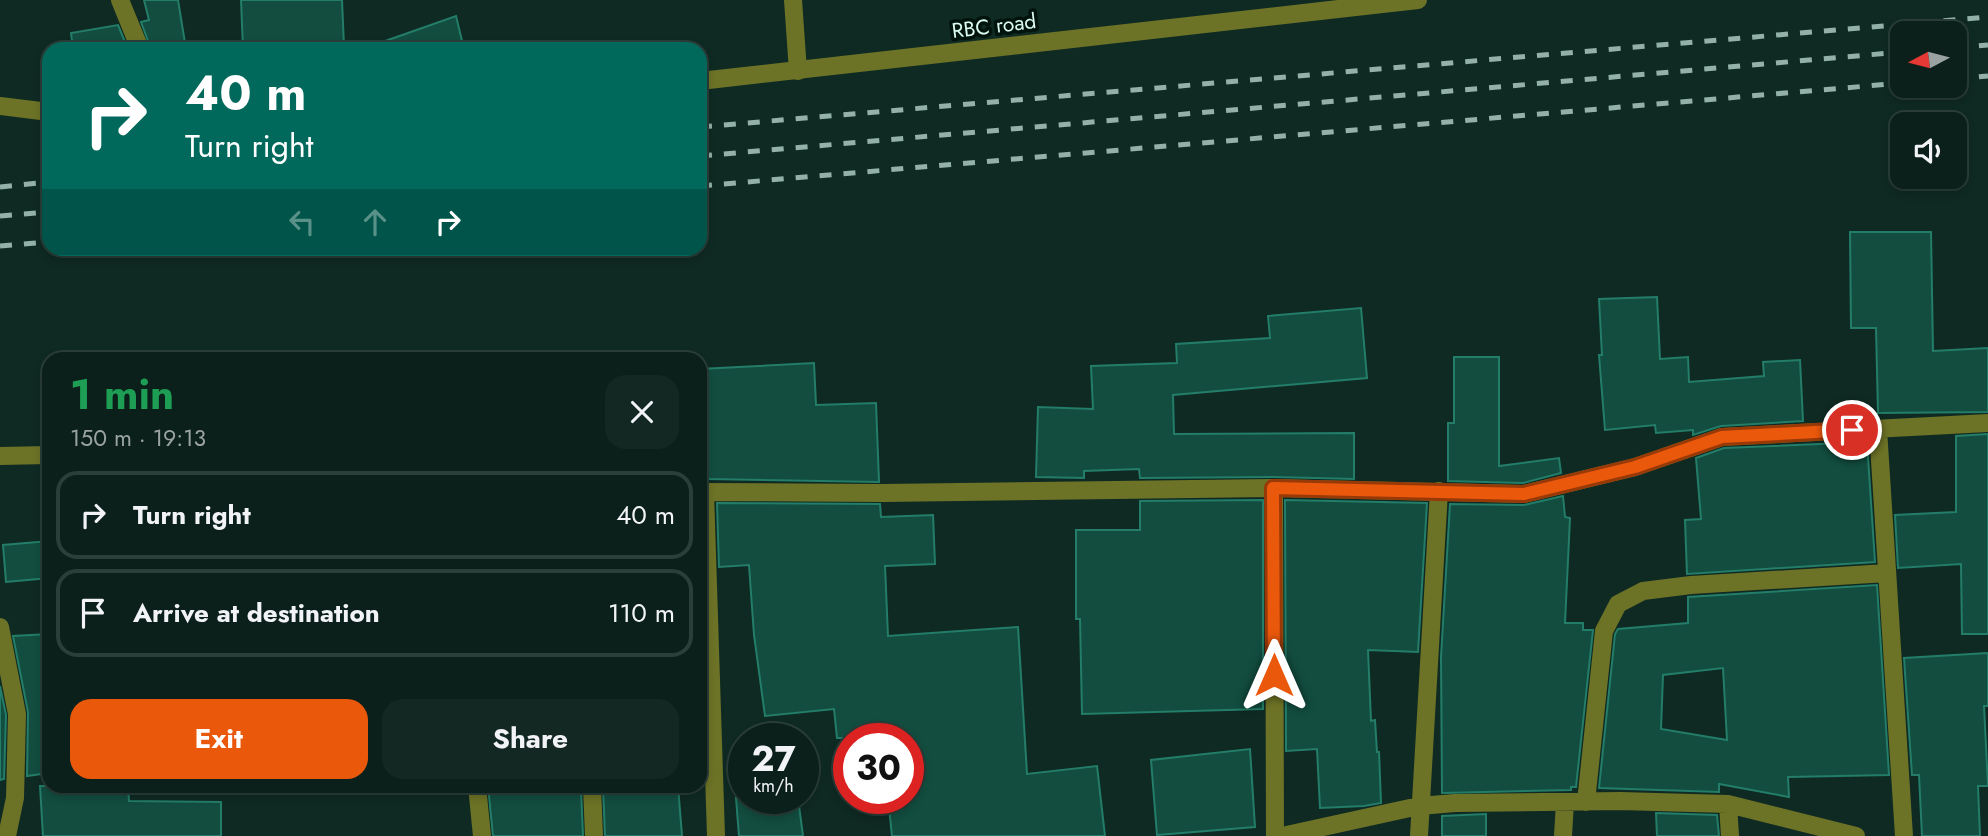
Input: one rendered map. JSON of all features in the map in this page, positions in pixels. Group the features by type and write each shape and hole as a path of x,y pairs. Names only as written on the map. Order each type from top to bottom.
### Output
{"street":[{"path":"120,0 137,42"},
{"path":"793,0 798,71"},
{"name":"RBC road","path":"707,80 1418,0"},
{"path":"0,106 42,111"},
{"path":"707,492 883,493 1273,488 1524,494 1635,467 1722,437 1988,423"},
{"path":"1878,429 1903,836"},
{"path":"0,457 42,455"},
{"path":"1273,488 1275,836"},
{"path":"1419,836 1439,491"},
{"path":"1586,802 1604,631 1618,604 1643,591 1691,585 1887,573"},
{"path":"707,615 716,836"},
{"path":"0,626 17,714 15,798 7,836"},
{"path":"478,793 482,836"},
{"path":"592,793 594,836"},
{"path":"1563,836 1565,802"},
{"path":"1282,836 1419,806 1565,802 1728,804 1856,836"},
{"path":"1728,804 1730,836"}],"building":[{"path":"144,0 178,0 185,42 148,42 141,22 149,20"},
{"path":"241,0 342,0 344,42 243,42"},
{"path":"456,16 462,42 382,42"},
{"path":"118,25 125,42 72,42 71,33"},
{"path":"1850,232 1931,232 1933,351 1988,348 1988,412 1878,413 1876,328 1851,328"},
{"path":"1657,297 1660,359 1688,357 1689,382 1764,376 1763,362 1800,360 1803,421 1721,426 1693,435 1693,430 1656,433 1655,425 1605,430 1599,355 1602,355 1599,299"},
{"path":"1361,308 1367,378 1173,395 1174,434 1354,433 1354,479 1140,478 1139,469 1084,471 1084,478 1036,477 1038,407 1093,409 1091,366 1177,363 1176,344 1270,338 1268,316"},
{"path":"1454,357 1499,357 1499,466 1559,458 1561,473 1523,483 1448,481 1448,423 1454,423"},
{"path":"814,363 816,405 876,403 879,482 707,479 707,369"},
{"path":"1988,434 1988,634 1962,634 1961,564 1898,568 1895,515 1956,512 1956,436"},
{"path":"1867,442 1875,562 1687,574 1685,520 1701,519 1696,458 1724,448"},
{"path":"1563,496 1565,517 1570,518 1565,623 1583,623 1583,630 1593,630 1576,787 1571,787 1571,790 1442,793 1441,657 1450,504 1524,505"},
{"path":"1263,500 1263,709 1082,714 1080,619 1076,619 1076,530 1140,530 1140,501"},
{"path":"1285,500 1427,503 1418,652 1368,650 1371,721 1375,720 1379,752 1381,803 1320,808 1317,749 1286,751"},
{"path":"717,503 880,504 881,517 933,515 935,564 885,566 888,636 1018,627 1027,774 1097,766 1105,836 892,836 890,814 924,814 924,723 835,723 834,709 765,716 754,635 749,565 719,567"},
{"path":"42,542 42,579 6,582 3,545"},
{"path":"1877,585 1889,775 1788,777 1789,797 1719,784 1719,792 1599,788 1615,634 1618,629 1688,623 1688,597","holes":["1723,668 1727,740 1661,729 1663,675"]},
{"path":"42,634 42,774 27,776 28,712 13,636"},
{"path":"1988,653 1988,706 1984,706 1988,786 1978,786 1980,836 1922,836 1919,775 1912,775 1904,658"},
{"path":"0,686 6,715 4,779 0,780"},
{"path":"1250,749 1255,827 1157,835 1151,760"},
{"path":"40,786 42,793 128,793 129,801 221,802 221,836 43,836"},
{"path":"489,793 581,793 583,836 493,836"},
{"path":"603,793 679,793 682,836 605,836"},
{"path":"1656,813 1717,815 1719,836 1657,836"},
{"path":"737,814 800,814 803,836 739,836"},
{"path":"1486,814 1486,836 1442,836 1442,816"}],"railway":[{"path":"707,126 1988,17"},
{"path":"1967,47 1988,45"},
{"path":"707,155 1890,53"},
{"path":"1967,78 1988,76"},
{"path":"707,185 1890,84"},
{"path":"0,187 42,183"},
{"path":"0,216 42,213"},
{"path":"0,246 42,243"}],"route":[{"path":"1274,675 1273,488 1524,494 1635,467 1722,437 1852,430"}]}
